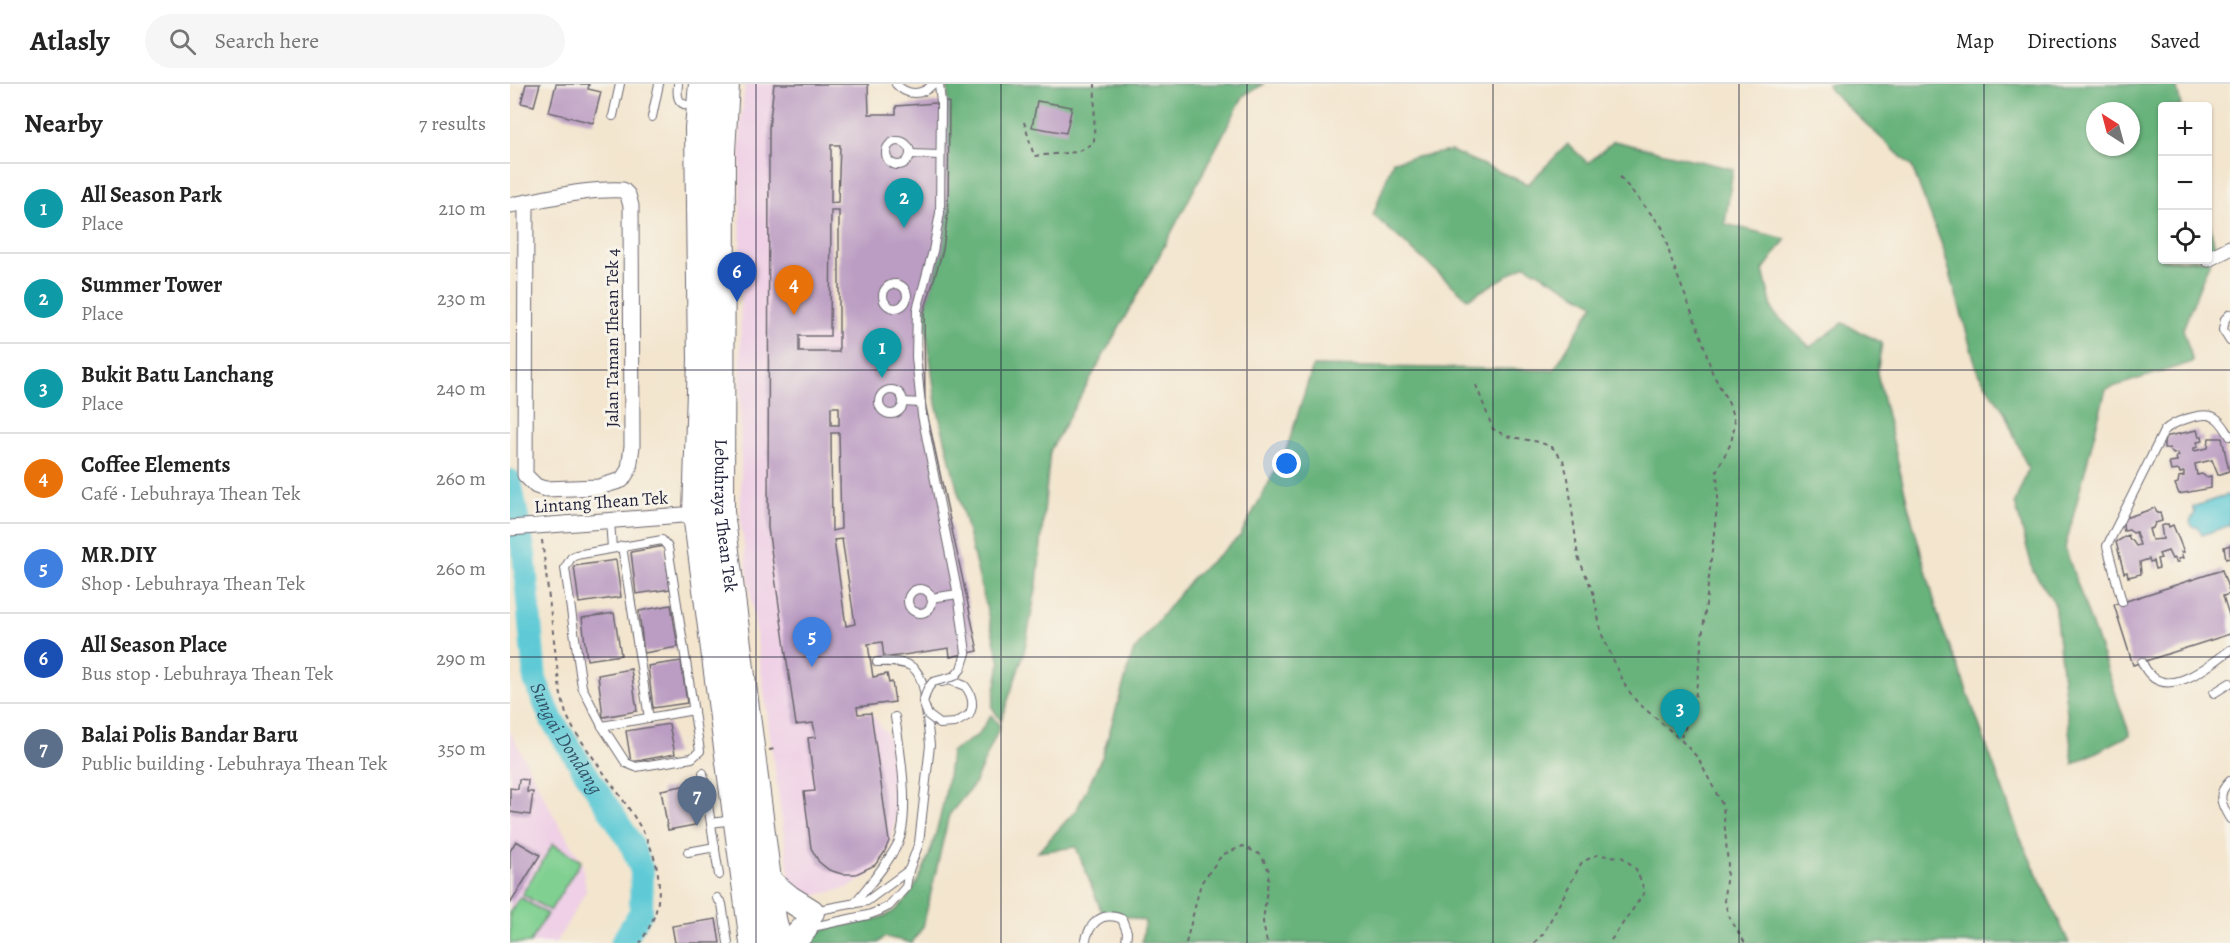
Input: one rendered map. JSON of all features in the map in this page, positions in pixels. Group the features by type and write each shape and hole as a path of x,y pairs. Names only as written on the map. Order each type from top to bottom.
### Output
{"main road":[{"name":"Lebuhraya Thean Tek","path":"726,84 722,151 721,512 748,818 727,847 751,867 758,912 783,929"},
{"name":"Lebuhraya Thean Tek","path":"701,96 701,360 696,514 748,818 783,929"},
{"path":"768,881 790,899 783,929"}],"street":[{"name":"Jalan Taman Thean Tek 4","path":"601,190 623,190 628,195 632,206 632,446 629,469 622,480 599,487 545,489 536,486 525,475 526,202 601,190"},
{"path":"510,206 526,202"},
{"path":"2212,257 2230,248"},
{"name":"Lintang Thean Tek","path":"510,528 696,514"}],"lane":[{"path":"613,116 620,84"},
{"path":"652,117 659,84"},
{"path":"678,84 676,95 679,101 686,106 701,96"},
{"path":"896,84 904,91 911,93 925,91 933,84"},
{"path":"926,704 930,690 950,680 965,686 973,700 969,715 955,723 940,724 928,715 923,702 933,682 955,675 961,669 966,653 958,594 921,404 916,357 917,310 933,251 940,213 939,84"},
{"path":"910,154 940,155"},
{"path":"906,299 919,300"},
{"path":"2230,314 2223,330 2230,341"},
{"path":"903,402 921,404"},
{"path":"2122,602 2107,546 2164,431 2174,422 2211,415 2218,418 2230,436"},
{"path":"610,521 612,548"},
{"path":"662,540 668,547 700,751 692,758 636,767 630,765 602,726 582,687 565,568 571,558 576,555 612,548 662,540"},
{"path":"622,546 649,718"},
{"path":"931,598 958,594"},
{"path":"2142,662 2145,671 2152,678 2168,683 2180,681 2201,671 2230,650"},
{"path":"783,929 868,915 889,906 906,887 909,870 919,843 929,756 926,704 919,673 907,664 877,662"},
{"path":"2214,693 2230,683"},
{"path":"602,726 694,710"},
{"path":"854,904 899,841 904,811 903,764 895,717"},
{"path":"702,773 711,823 727,847 719,875"},
{"path":"2230,781 2221,791 2220,800 2230,819"},
{"path":"711,823 748,818"},
{"path":"688,852 727,847"},
{"path":"783,929 877,895 909,870"},
{"path":"717,898 722,904 728,943"},
{"path":"1085,943 1090,926 1095,921 1109,915 1122,919 1125,924 1126,943"}],"path":[{"path":"1024,122 1034,156 1077,152 1094,143 1095,84"},
{"path":"1620,177 1662,227 1672,262 1701,336 1712,372 1729,404 1735,423 1731,443 1717,470 1718,498 1694,709 1680,739"},
{"path":"1476,385 1493,429 1506,436 1539,442 1552,447 1563,460 1568,478 1578,557 1593,592 1602,635 1626,687 1637,702 1680,739 1698,758 1723,806 1728,865 1724,897 1729,917 1744,943"},
{"path":"536,526 557,673 566,714 574,730 643,830 653,852 659,876 658,902 652,922 640,943"},
{"path":"769,750 776,749"},
{"path":"1186,943 1201,884 1222,855 1243,846 1261,855 1269,871 1263,922 1267,943"},
{"path":"1534,943 1543,934 1582,862 1597,855 1622,857 1636,869 1645,892 1609,943"}],"shaded area":[{"path":"745,84 832,84 830,336 839,336 839,407 831,408 831,518 858,714 871,713 888,736 898,758 900,793 893,832 888,849 880,863 869,875 848,888 804,898 791,888 741,524 740,129"},
{"path":"510,731 555,818 582,862 586,891 556,943 510,943"}],"green space":[{"path":"948,84 1264,84 1244,95 1158,258 1050,451 1037,584 1024,653 1001,721 992,707 1000,663 936,403 924,312 943,250 948,211"},
{"path":"1828,84 2176,84 2180,102 2158,102 2158,264 2209,264 2183,329 2193,362 2106,389 2065,548 2130,735 2073,764 2054,602 2033,571 2015,502 2028,469 2004,411 1978,373 1943,248 1912,167 1831,91"},
{"path":"1614,141 1733,169 1725,224 1786,239 1763,270 1773,312 1810,347 1843,323 1882,343 1877,373 1908,505 1941,625 2019,835 2069,943 1142,943 1145,921 1101,910 1076,847 1038,852 1077,809 1102,757 1133,652 1191,579 1240,536 1286,451 1313,366 1554,370 1594,304 1525,265 1468,299 1373,215 1393,161 1451,151 1528,184 1568,144 1588,163"},
{"path":"2212,235 2215,248 2212,256"},
{"path":"991,715 1000,726 974,784 949,815 923,927 912,943 885,937 878,943 809,943 809,940 820,931 879,918 902,904 925,866 933,842 945,793 951,752 978,735"},
{"path":"553,844 581,861 550,911 522,894"},
{"path":"520,897 547,914 530,943 510,943 510,912"}],"water":[{"path":"2230,494 2230,525 2202,535 2199,528 2192,526 2190,521 2195,513 2193,507"}],"building":[{"path":"526,84 540,84 534,106 521,103"},
{"path":"556,84 589,84 588,89 601,92 593,123 549,112"},
{"path":"774,84 868,84 869,114 896,114 896,106 949,102 948,211 943,250 924,312 925,403 978,651 950,657 949,648 884,658 882,642 868,644 873,677 887,674 889,683 892,682 895,702 857,707 858,714 871,713 889,841 875,865 856,874 842,874 829,870 819,862 811,848 804,792 815,791 808,738 816,737 813,723 796,725 768,528 769,128","holes":["831,145 840,145 838,202 831,203","831,211 839,211 839,352 799,352 799,336 830,336","831,407 839,407 839,425 831,425","831,433 839,433 841,529 832,531","842,539 855,624 846,626 834,540"]},
{"path":"1037,101 1072,107 1066,133 1032,127"},
{"path":"2197,430 2203,441 2197,442 2198,447 2194,448 2194,451 2208,448 2209,438 2222,438 2229,471 2218,475 2212,460 2195,464 2197,475 2211,476 2211,488 2179,494 2175,484 2178,483 2179,477 2184,476 2184,472 2171,471 2169,462 2177,461 2176,457 2179,456 2178,453 2173,454 2169,448 2164,449 2164,437"},
{"path":"2155,508 2157,513 2160,512 2162,521 2155,523 2153,528 2149,529 2152,540 2163,539 2161,526 2173,525 2184,552 2181,552 2183,558 2176,562 2168,551 2159,554 2161,558 2157,559 2159,568 2155,569 2153,561 2150,562 2149,559 2140,562 2141,574 2128,577 2127,572 2124,573 2116,542 2128,535 2136,546 2140,545 2136,532 2124,531 2122,519"},
{"path":"2230,545 2230,558 2226,559 2224,547"},
{"path":"664,546 670,589 636,594 631,552"},
{"path":"616,560 621,597 579,603 574,566"},
{"path":"2222,570 2230,594 2223,596 2230,618 2230,634 2133,665 2114,605"},
{"path":"671,605 678,647 644,653 639,611"},
{"path":"614,613 621,655 587,660 582,618"},
{"path":"681,661 687,703 653,708 648,666"},
{"path":"631,669 637,711 603,717 598,675"},
{"path":"669,724 675,754 631,762 626,731"},
{"path":"519,779 528,780 527,792 533,792 530,815 510,812 510,788 518,789"},
{"path":"688,785 695,825 668,830 661,790"},
{"path":"516,841 540,855 510,904 510,851"},
{"path":"716,919 720,943 675,943 672,926"}],"waterway":[{"name":"Sungai Dondang","path":"510,481 524,554 535,680 552,720 631,843 642,871 641,912 622,943"}],"place":[{"name":"Summer Tower","path":"904,228"},
{"name":"All Season Place","path":"737,302"},
{"name":"Coffee Elements","path":"794,315"},
{"name":"All Season Park","path":"882,378"},
{"name":"MR.DIY","path":"812,667"},
{"name":"Bukit Batu Lanchang","path":"1680,739"},
{"name":"Balai Polis Bandar Baru","path":"697,826"}]}
